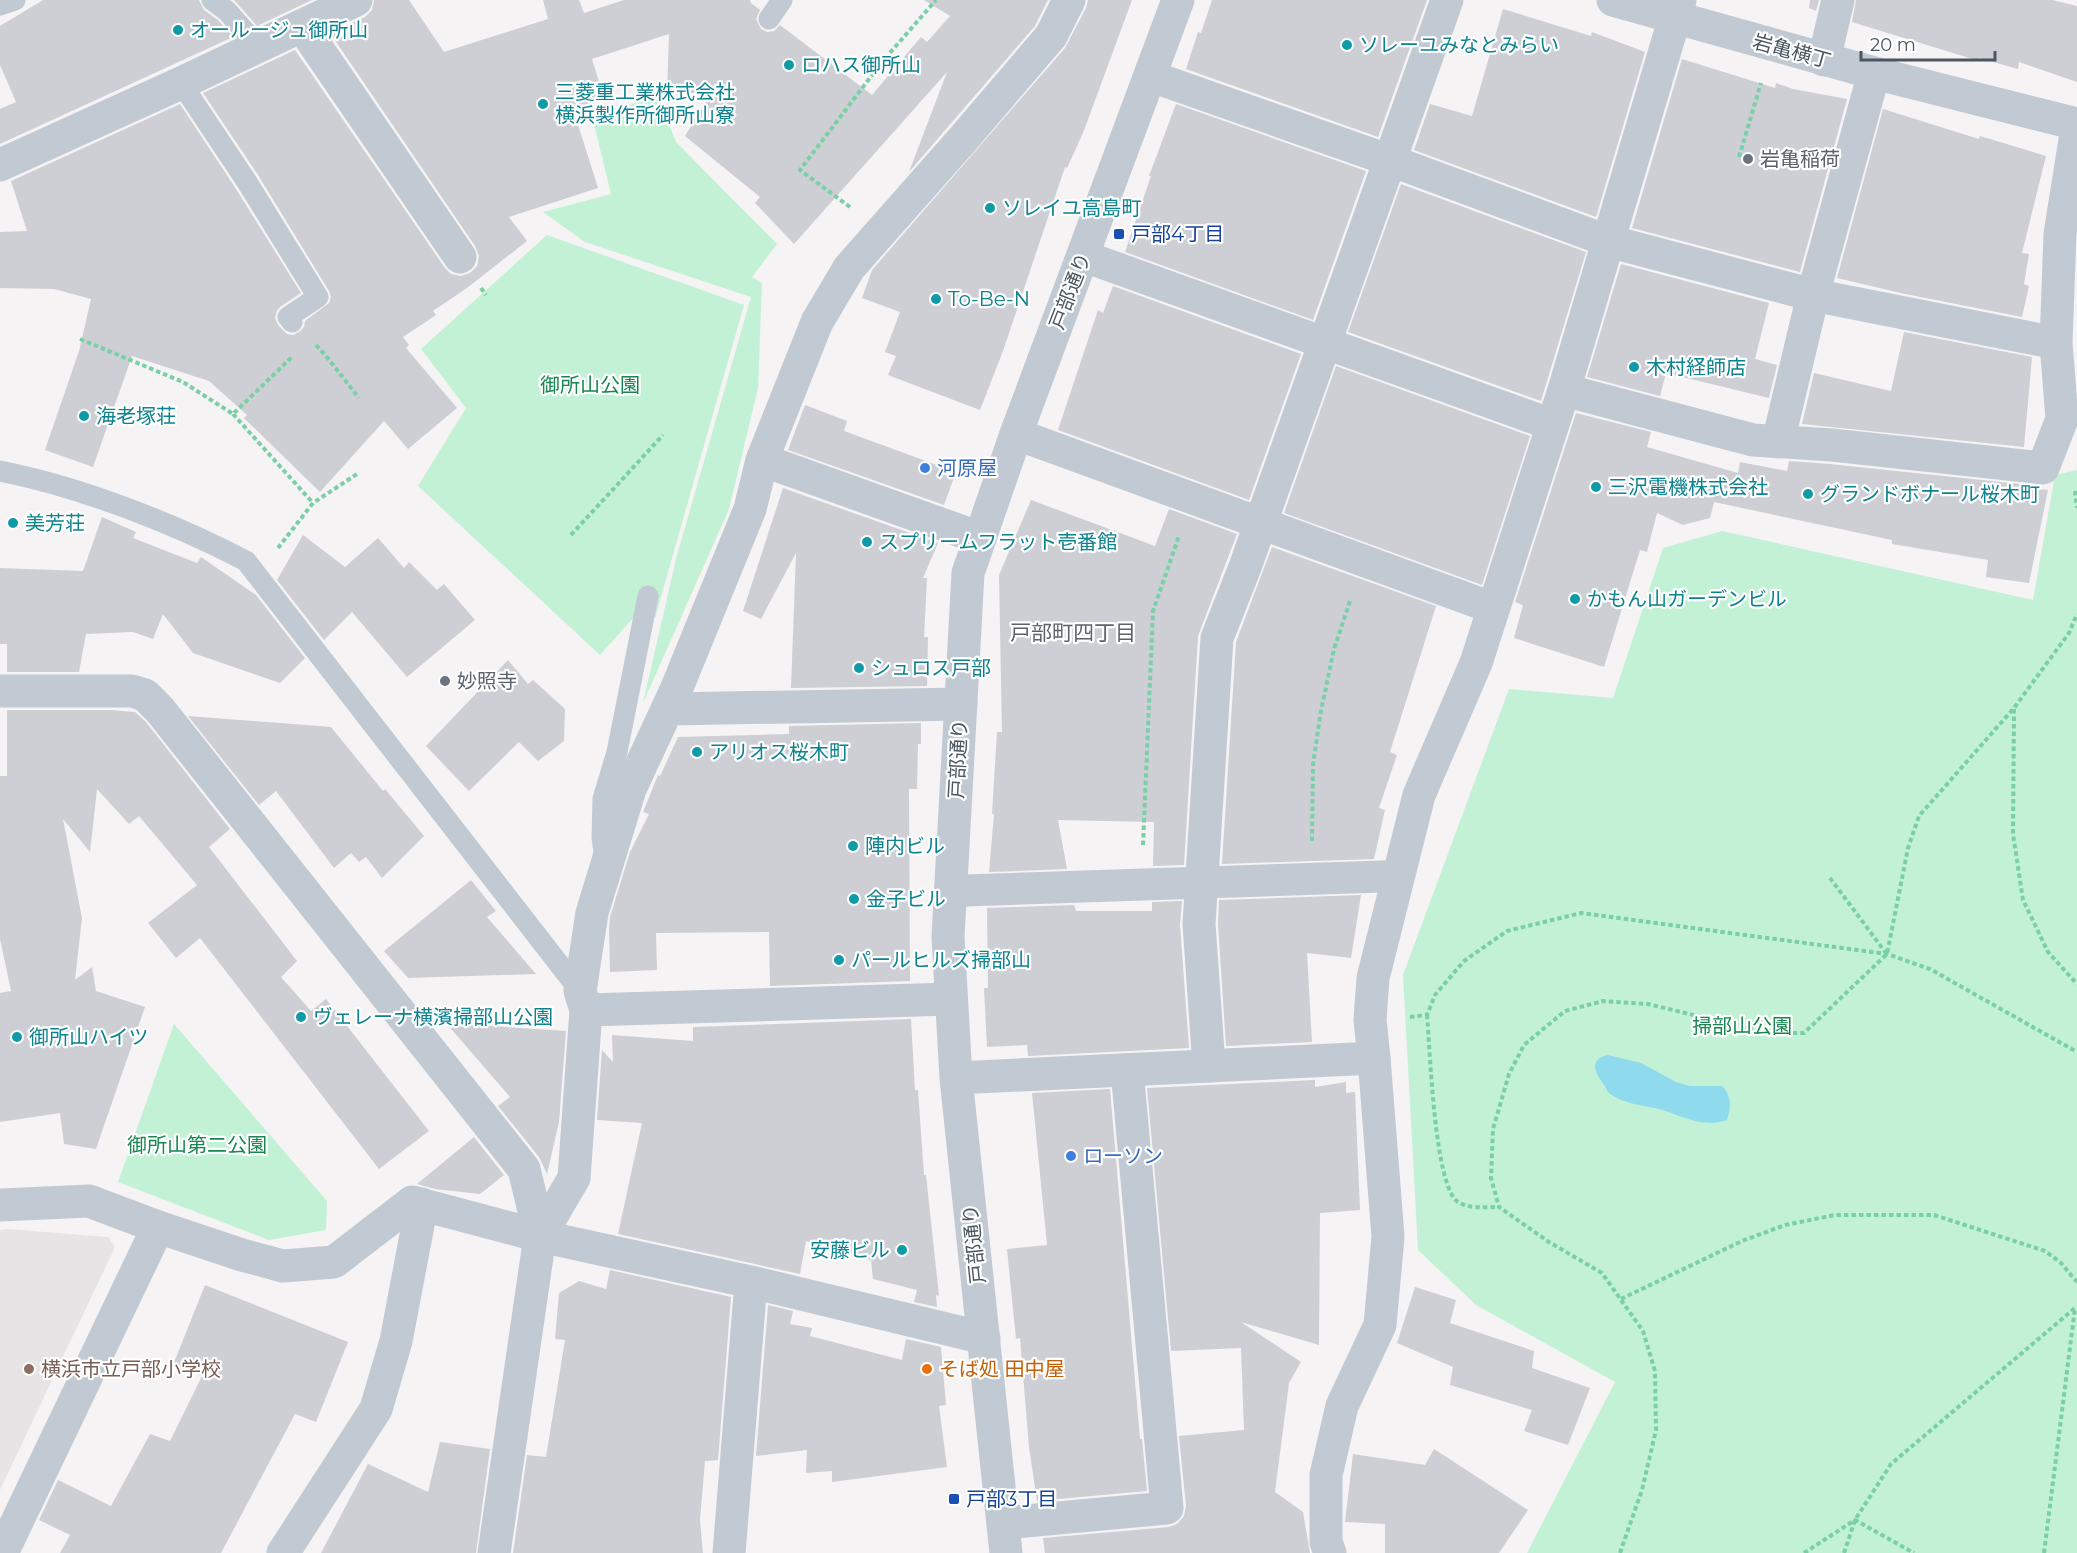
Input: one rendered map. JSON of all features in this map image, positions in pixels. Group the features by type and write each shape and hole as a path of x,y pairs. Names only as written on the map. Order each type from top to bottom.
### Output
{"street":[{"path":"0,165 356,0"},
{"path":"540,1236 574,1178 583,1000 592,913 630,789 668,709 750,509 762,460 817,322 849,268 1051,36 1069,0"},
{"name":"戸部通り","path":"1005,1538 956,1078 948,937 968,573 1016,434 1178,0"},
{"path":"1209,1066 1199,924 1217,638 1447,0"},
{"name":"岩亀横丁","path":"1613,0 1678,9 1824,60 2077,126"},
{"path":"1824,60 1838,0"},
{"path":"1330,1553 1326,1542 1326,1475 1342,1406 1380,1325 1388,1237 1370,1020 1373,978 1419,795 1476,663 1564,390 1678,9"},
{"path":"302,26 460,257"},
{"path":"1778,442 1813,295 1874,73"},
{"path":"1150,76 1389,160 1608,241 1813,295 2056,343"},
{"path":"1564,390 1752,440 2043,468 2070,424 2056,343 2060,234 2077,126"},
{"path":"1083,256 1553,425"},
{"path":"1016,434 1493,608"},
{"path":"762,460 980,538"},
{"path":"0,690 132,691 145,695 524,1169 540,1236 494,1553"},
{"path":"668,709 961,704"},
{"path":"950,891 1397,876"},
{"path":"583,1000 951,999"},
{"path":"956,1078 1374,1058"},
{"path":"1005,1538 1167,1508 1127,1070"},
{"path":"0,1205 89,1201 158,1227 283,1266 334,1262 412,1202 540,1236 751,1282 984,1338"},
{"path":"283,1553 376,1409 396,1341 422,1204"},
{"path":"2,1553 158,1227"},
{"path":"729,1553 751,1282"}],"lane":[{"path":"0,5 15,0"},
{"path":"212,0 227,11 258,46"},
{"path":"769,19 782,0"},
{"path":"181,83 247,182 318,297 288,317 292,322"},
{"path":"0,471 19,474 111,503 206,541 246,561 583,1000"},
{"path":"607,865 602,838 603,799 617,752 648,596"}],"path":[{"path":"882,230 800,170 882,62 936,0"},
{"path":"1739,157 1761,80"},
{"path":"80,339 183,382 233,414 313,503"},
{"path":"233,414 292,356"},
{"path":"326,356 359,398"},
{"path":"571,535 663,435"},
{"path":"256,576 313,503 357,474"},
{"path":"1142,885 1153,611 1193,498"},
{"path":"1311,880 1313,764 1321,711 1334,649 1365,561"},
{"path":"1499,1207 1491,1178 1493,1129 1509,1074 1524,1044 1565,1011 1603,1001 1648,1004 1768,1033 1804,1033 1887,954 1908,848 1918,816 2014,708 2069,633 2077,614"},
{"path":"2014,708 2013,834 2022,900 2048,952 2077,984"},
{"path":"1830,878 1887,954"},
{"path":"1620,1553 1642,1490 1656,1430 1655,1371 1643,1331 1602,1273 1549,1242 1499,1207 1467,1205 1457,1201 1451,1195 1437,1147 1427,1015 1435,995 1464,961 1507,931 1581,913 1887,954 1930,969 2077,1052"},
{"path":"1370,1020 1427,1015"},
{"path":"1621,1299 1742,1241 1785,1225 1835,1215 1934,1215 2045,1251 2060,1262 2077,1282"},
{"path":"1844,1553 1855,1520 1891,1464 2076,1306"},
{"path":"2044,1553 2076,1306"},
{"path":"1804,1553 1855,1520"},
{"path":"1855,1520 1914,1553"}],"shaded area":[{"name":"横浜市立戸部小学校","path":"0,1230 108,1237 115,1247 0,1490"}],"green space":[{"path":"657,94 676,142 777,244 752,277 762,283 758,388 729,509 643,703 676,559 751,297 585,242 543,212 611,194 593,120"},
{"name":"御所山公園","path":"547,235 744,305 655,618 634,617 600,655 418,486 466,408 421,349"},
{"name":"掃部山公園","path":"2077,470 2077,1553 1527,1553 1615,1382 1476,1305 1418,1250 1403,975 1509,689 1613,698 1663,548 1722,531 2033,600 2055,475"},
{"name":"御所山第二公園","path":"174,1024 327,1201 326,1230 269,1240 118,1182"}],"water":[{"path":"1608,1055 1641,1063 1676,1082 1690,1086 1722,1086 1730,1102 1727,1120 1699,1122 1615,1097 1607,1091 1595,1068 1597,1060"}],"building":[{"path":"43,0 199,0 204,10 218,20 233,37 0,144 0,109 16,102 0,65 0,26"},
{"path":"234,0 312,0 257,26"},
{"path":"374,0 409,0 444,52 548,19 543,0 579,0 584,13 624,0 750,0 760,10 756,19 761,29 767,32 774,31 780,25 872,95 921,37 927,42 950,16 924,0 1048,0 1035,26 909,172 947,72 794,244 755,203 760,197 685,136 713,91 667,95 669,34 592,59 604,98 573,109 598,188 509,217 527,241 467,288 433,311 436,315 403,337 409,345 406,348 457,408 408,449 384,421 320,492 244,418 247,415 209,381 132,356 93,467 45,450 79,351 91,299 54,289 0,288 0,232 27,231 11,181 180,104 301,293 280,307 275,318 287,334 293,335 304,327 305,321 329,303 331,297 329,291 258,175 203,93 295,50 445,268 451,274 461,276 470,273 477,266 479,256 475,246 330,33 365,17 372,10"},
{"path":"1088,0 1132,0 1083,133 1067,168 1065,167 1003,351 980,410 888,375 896,356 885,352 900,312 862,298 872,270 1065,48"},
{"path":"1212,0 1427,0 1378,137 1186,69 1198,32 1201,33"},
{"path":"1810,0 1819,0 1816,11 1809,8"},
{"path":"1856,0 2052,0 2077,6 2077,82 2019,62 2018,69 1979,58 1979,61 1852,22"},
{"path":"1503,9 1591,36 1592,32 1645,52 1596,217 1414,150 1430,104 1472,116"},
{"path":"1682,59 1775,88 1776,83 1793,89 1847,99 1800,272 1632,228"},
{"path":"1176,104 1366,171 1313,320 1125,252 1151,176 1149,176"},
{"path":"1883,109 1979,139 1980,136 2046,156 2022,253 2029,254 2024,284 2029,286 2022,317 1837,278"},
{"path":"1401,184 1586,252 1541,401 1348,332"},
{"path":"1621,264 1769,303 1755,359 1777,365 1769,398 1666,373 1660,396 1587,377"},
{"path":"1113,286 1301,354 1249,500 1058,430 1098,310 1103,313"},
{"path":"1904,332 2032,357 2024,447 1802,424 1814,373 1891,391"},
{"path":"1336,366 1530,436 1482,585 1284,513"},
{"path":"805,405 847,421 844,431 956,472 944,505 788,450"},
{"path":"1576,413 1651,432 1647,447 1738,473 1740,462 1787,471 1789,461 2020,484 2020,486 2048,490 2029,583 1986,577 1988,560 1892,544 1892,540 1714,502 1710,518 1683,525 1657,513 1647,552 1640,550 1604,667 1514,638 1523,605 1515,602"},
{"path":"783,488 938,543 923,578 927,578 924,637 928,637 927,686 791,688 796,553 761,619 743,611"},
{"path":"1031,500 1155,546 1169,509 1237,534 1198,636 1184,865 1153,866 1154,822 1058,820 1067,869 989,872 997,732 1002,732 999,575"},
{"path":"102,517 136,532 133,538 197,563 201,557 256,595 305,658 280,683 193,653 163,614 153,639 133,632 86,634 79,672 7,672 7,644 0,644 0,568 83,571"},
{"path":"303,535 345,567 378,538 404,568 409,562 437,590 444,584 475,620 407,677 352,612 324,640 277,580"},
{"path":"1272,547 1436,606 1390,752 1397,755 1379,808 1385,810 1374,859 1222,864 1236,642"},
{"path":"508,660 528,684 533,680 565,709 564,741 538,761 519,742 469,791 426,746"},
{"path":"7,710 135,712 146,722 230,829 209,847 297,961 281,977 311,1011 326,999 429,1131 379,1169 200,938 176,958 148,923 197,885 139,816 129,824 97,789 90,852 63,819 82,918 75,980 92,967 96,991 145,1007 96,1149 64,1144 60,1113 0,1122 0,993 11,991 0,939 0,776 7,776"},
{"path":"188,716 331,727 383,791 385,789 424,836 382,878 366,857 359,862 351,853 334,868 276,791 259,805"},
{"path":"921,723 917,789 909,789 910,981 770,986 769,932 656,933 657,970 610,972 610,917 630,852 649,814 643,812 658,775 660,776 678,737 789,734 789,726"},
{"path":"471,880 496,911 487,917 536,974 408,978 384,951"},
{"path":"1361,895 1351,958 1307,953 1312,1042 1226,1046 1218,924 1219,900"},
{"path":"1182,901 1180,925 1189,1048 1028,1056 1027,1045 987,1047 984,988 988,988 987,908 1074,905 1076,911 1152,911 1152,902"},
{"path":"911,1019 915,1090 918,1090 924,1175 926,1175 939,1296 936,1295 937,1307 914,1302 917,1290 873,1279 871,1260 806,1241 800,1274 618,1234 642,1123 597,1120 602,1050 613,1062 612,1035 693,1041 693,1027"},
{"path":"446,1023 566,1031 559,1122 547,1174 539,1157 498,1106 510,1097"},
{"path":"1315,1080 1315,1087 1346,1082 1346,1093 1355,1092 1360,1210 1320,1213 1319,1345 1241,1322 1301,1362 1289,1383 1275,1492 1303,1512 1310,1553 1045,1553 1043,1538 1169,1527 1177,1524 1184,1516 1186,1506 1179,1436 1244,1430 1241,1348 1171,1351 1147,1088"},
{"path":"1110,1089 1140,1439 1142,1439 1147,1491 1037,1501 1029,1447 1020,1338 1016,1339 1007,1249 1047,1245 1032,1093"},
{"path":"474,1137 504,1175 480,1194 435,1189 417,1184"},
{"path":"610,1270 731,1297 718,1460 705,1461 700,1520 703,1553 513,1553 527,1455 546,1457 565,1340 555,1339 559,1293 579,1281 606,1289"},
{"path":"205,1285 348,1342 316,1422 295,1414 221,1553 60,1553 70,1535 39,1520 58,1480 111,1506 150,1434 170,1441 202,1376 173,1365"},
{"path":"1415,1287 1456,1300 1450,1323 1534,1351 1532,1368 1590,1388 1568,1445 1524,1431 1532,1410 1450,1385 1453,1367 1397,1343"},
{"path":"768,1305 793,1311 790,1324 812,1328 810,1336 902,1360 906,1339 941,1347 946,1405 939,1406 947,1467 832,1482 832,1471 806,1473 807,1450 756,1456"},
{"path":"440,1442 490,1449 476,1553 321,1553 368,1464 428,1492"},
{"path":"1434,1449 1528,1510 1499,1553 1385,1553 1385,1524 1345,1522 1353,1454 1425,1465"}],"place":[{"name":"オールージュ御所山","path":"178,30"},
{"name":"ソレーユみなとみらい","path":"1347,45"},
{"name":"ロハス御所山","path":"789,65"},
{"name":"三菱重工業株式会社 横浜製作所御所山寮","path":"543,104"},
{"name":"岩亀稲荷","path":"1748,159"},
{"name":"ソレイユ高島町","path":"990,208"},
{"name":"戸部4丁目","path":"1119,234"},
{"name":"To-Be-N","path":"936,299"},
{"name":"木村経師店","path":"1634,367"},
{"name":"海老塚荘","path":"84,416"},
{"name":"河原屋","path":"925,468"},
{"name":"三沢電機株式会社","path":"1596,487"},
{"name":"グランドボナール桜木町","path":"1808,494"},
{"name":"美芳荘","path":"13,523"},
{"name":"スプリームフラット壱番館","path":"867,542"},
{"name":"かもん山ガーデンビル","path":"1575,599"},
{"name":"シュロス戸部","path":"859,668"},
{"name":"妙照寺","path":"445,681"},
{"name":"アリオス桜木町","path":"697,752"},
{"name":"陣内ビル","path":"853,846"},
{"name":"金子ビル","path":"854,899"},
{"name":"パールヒルズ掃部山","path":"839,960"},
{"name":"ヴェレーナ横濱掃部山公園","path":"301,1017"},
{"name":"御所山ハイツ","path":"17,1037"},
{"name":"ローソン","path":"1071,1156"},
{"name":"安藤ビル","path":"902,1250"},
{"name":"横浜市立戸部小学校","path":"29,1369"},
{"name":"そば処 田中屋","path":"927,1369"},
{"name":"戸部3丁目","path":"954,1499"}],"district":[{"name":"戸部町四丁目","path":"1073,632"}]}
